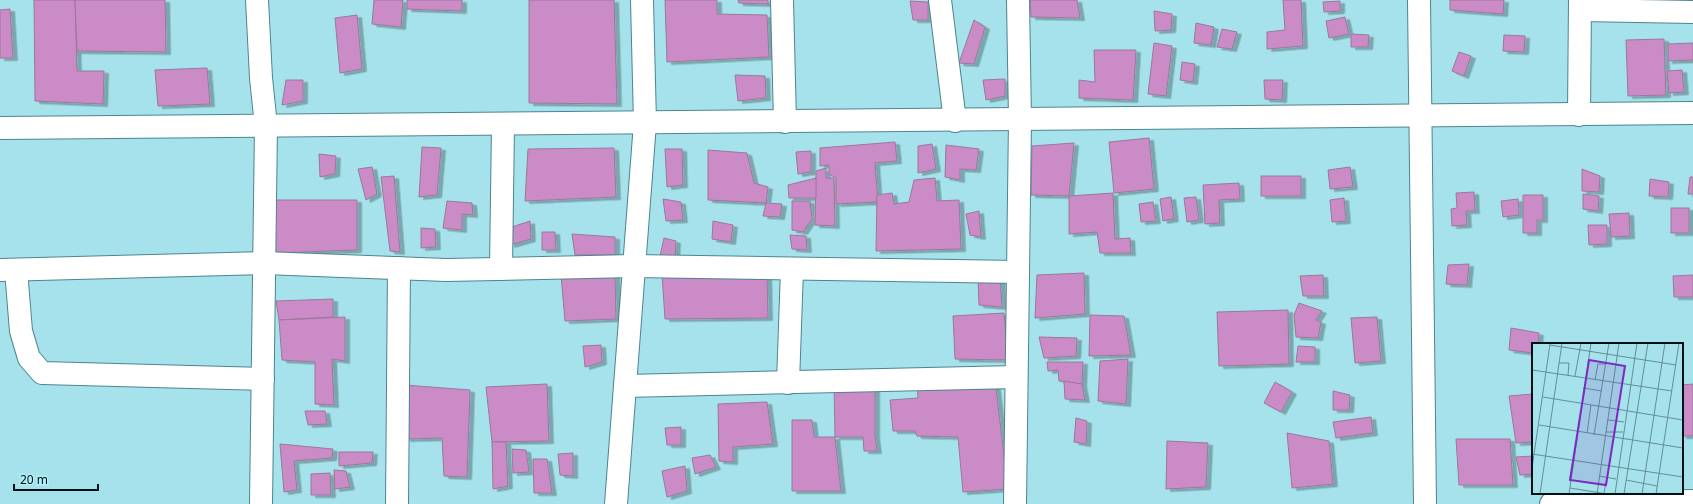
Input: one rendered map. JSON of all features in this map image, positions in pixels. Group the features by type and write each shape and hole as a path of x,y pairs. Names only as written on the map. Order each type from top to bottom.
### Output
{"street":[{"path":"257,0 261,78 266,126 261,504"},
{"path":"616,504 645,123 642,0"},
{"path":"782,0 785,122"},
{"path":"940,0 955,121"},
{"path":"1015,504 1020,120 1018,0"},
{"path":"1419,0 1425,504"},
{"path":"1579,115 1580,5 1693,12"},
{"path":"0,128 1420,117 1693,113"},
{"path":"501,269 503,124"},
{"path":"263,379 42,373 29,358 21,331 8,270 264,263 446,270 634,266 1018,272"},
{"path":"397,504 399,268"},
{"path":"788,383 792,269"},
{"path":"625,386 1016,377"},
{"path":"1551,504 1693,501"}],"building":[{"path":"34,0 75,0 77,71 104,71 103,104 35,101"},
{"path":"75,0 165,0 166,52 77,51"},
{"path":"374,0 403,0 401,27 372,24"},
{"path":"407,0 462,0 462,11 407,9"},
{"path":"529,0 614,0 617,104 529,103"},
{"path":"665,0 717,0 717,14 767,15 769,57 667,62"},
{"path":"738,0 768,0 768,4 739,3"},
{"path":"1030,0 1077,0 1080,18 1031,17"},
{"path":"1283,0 1301,0 1303,46 1267,49 1267,32 1285,30"},
{"path":"1450,0 1504,0 1503,14 1450,10"},
{"path":"910,1 928,2 928,20 913,20"},
{"path":"1340,1 1340,11 1324,12 1323,2"},
{"path":"10,9 13,58 0,58 0,10"},
{"path":"1154,11 1172,14 1171,30 1155,31"},
{"path":"357,15 362,69 340,73 335,18"},
{"path":"1345,17 1349,34 1329,38 1326,21"},
{"path":"974,20 985,27 974,64 959,63"},
{"path":"1196,23 1214,27 1211,45 1194,43"},
{"path":"1222,29 1237,32 1232,49 1217,47"},
{"path":"1351,34 1369,35 1368,47 1351,47"},
{"path":"1504,35 1525,36 1524,52 1503,51"},
{"path":"1664,39 1666,95 1628,96 1626,40"},
{"path":"1154,43 1172,46 1166,96 1148,94"},
{"path":"1693,43 1693,60 1668,61 1668,44"},
{"path":"1094,50 1136,50 1133,100 1079,98 1079,80 1095,82"},
{"path":"1459,52 1471,56 1464,76 1452,71"},
{"path":"1182,62 1195,64 1193,82 1180,80"},
{"path":"207,68 210,104 158,106 155,70"},
{"path":"1682,70 1684,92 1669,93 1667,71"},
{"path":"735,75 765,76 766,98 738,101"},
{"path":"1005,79 1005,96 986,100 983,80"},
{"path":"286,80 303,80 303,101 282,105"},
{"path":"1264,80 1283,80 1282,100 1265,99"},
{"path":"1149,138 1154,189 1114,193 1109,142"},
{"path":"895,142 897,161 875,163 878,202 836,204 836,178 829,174 829,165 820,166 820,148"},
{"path":"1074,143 1069,196 1031,195 1032,146"},
{"path":"932,144 936,169 918,173 918,146"},
{"path":"946,145 979,149 976,170 960,169 960,180 945,177"},
{"path":"422,147 441,148 437,195 419,197"},
{"path":"614,148 616,197 525,201 528,149"},
{"path":"665,149 682,149 683,185 667,187"},
{"path":"708,150 747,153 754,183 768,187 766,203 708,200"},
{"path":"811,151 811,172 798,174 796,152"},
{"path":"319,154 336,156 335,174 320,177"},
{"path":"372,167 377,194 366,200 358,169"},
{"path":"1350,167 1353,187 1330,189 1328,170"},
{"path":"826,168 826,178 834,178 835,226 815,225 816,171"},
{"path":"1582,169 1600,176 1599,192 1582,191"},
{"path":"394,176 400,252 390,251 381,177"},
{"path":"1261,176 1301,176 1301,196 1261,196"},
{"path":"1690,177 1693,177 1693,194 1688,194"},
{"path":"816,178 816,198 789,198 788,185"},
{"path":"935,178 937,201 959,200 961,249 876,251 877,195 892,193 894,204 909,202 914,180"},
{"path":"1650,179 1669,182 1668,197 1649,196"},
{"path":"1239,183 1240,199 1219,200 1220,223 1205,224 1203,185"},
{"path":"1474,192 1475,211 1466,211 1467,225 1452,226 1451,209 1457,208 1456,193"},
{"path":"1113,193 1115,239 1130,238 1131,253 1100,253 1097,232 1069,234 1069,196"},
{"path":"1583,194 1599,196 1598,211 1583,209"},
{"path":"1523,195 1543,195 1543,220 1537,220 1537,233 1523,233"},
{"path":"1171,197 1174,219 1163,221 1160,199"},
{"path":"1196,197 1199,220 1187,222 1184,198"},
{"path":"1344,198 1346,221 1332,222 1330,200"},
{"path":"663,199 681,202 683,220 666,221"},
{"path":"1518,199 1519,215 1503,217 1501,201"},
{"path":"273,200 357,200 357,250 274,253"},
{"path":"447,201 472,203 473,215 462,214 462,230 443,228"},
{"path":"792,201 810,201 812,219 803,232 792,230"},
{"path":"1153,202 1156,221 1141,222 1139,204"},
{"path":"766,203 782,204 780,217 763,216"},
{"path":"1671,208 1689,208 1689,233 1671,233"},
{"path":"979,211 981,237 970,235 966,214"},
{"path":"1629,213 1630,236 1611,237 1609,214"},
{"path":"530,221 531,239 510,245 509,228"},
{"path":"713,221 733,225 731,242 712,239"},
{"path":"1588,225 1607,225 1607,244 1589,245"},
{"path":"421,228 435,229 436,247 421,248"},
{"path":"542,232 555,232 556,250 542,250"},
{"path":"572,234 615,237 615,255 575,255"},
{"path":"790,235 806,236 807,250 792,249"},
{"path":"664,238 676,241 675,257 660,256"},
{"path":"1469,264 1467,285 1446,284 1448,265"},
{"path":"1084,273 1085,314 1035,318 1037,275"},
{"path":"561,275 615,275 616,319 565,321"},
{"path":"662,275 767,277 768,318 665,319"},
{"path":"1323,275 1324,296 1303,296 1300,276"},
{"path":"1693,275 1693,297 1674,297 1673,276"},
{"path":"978,277 1000,277 1002,307 979,305"},
{"path":"333,299 333,317 279,320 276,301"},
{"path":"1299,303 1322,311 1316,320 1321,322 1318,338 1296,337 1294,315"},
{"path":"1288,310 1289,364 1219,366 1217,312"},
{"path":"1004,313 1008,360 955,359 953,316"},
{"path":"1090,315 1124,316 1131,355 1089,356"},
{"path":"345,317 345,361 332,359 334,405 315,404 315,362 282,360 279,320"},
{"path":"1377,317 1381,361 1355,363 1351,318"},
{"path":"1511,328 1539,333 1538,343 1532,343 1532,353 1509,350"},
{"path":"1039,337 1077,338 1076,356 1044,358"},
{"path":"601,345 602,362 585,367 583,346"},
{"path":"1298,346 1315,347 1315,362 1296,362"},
{"path":"1128,359 1126,404 1098,401 1100,361"},
{"path":"1047,362 1083,362 1082,384 1059,381 1058,370 1048,371"},
{"path":"995,380 1008,489 963,492 958,437 917,436 915,431 893,431 890,400 918,398 917,382"},
{"path":"1064,381 1082,384 1085,400 1065,399"},
{"path":"1275,382 1292,392 1281,412 1264,403"},
{"path":"547,384 549,441 492,442 486,387"},
{"path":"1693,384 1693,436 1683,436 1683,385"},
{"path":"405,385 470,390 467,477 444,476 442,438 406,439"},
{"path":"834,385 875,385 875,436 877,451 864,451 863,437 835,437"},
{"path":"1333,391 1350,395 1349,410 1333,410"},
{"path":"1532,394 1532,442 1516,443 1509,396"},
{"path":"767,402 773,444 733,447 733,462 719,461 718,404"},
{"path":"305,411 325,411 327,424 308,425"},
{"path":"1371,417 1373,433 1336,438 1333,422"},
{"path":"1076,418 1087,421 1086,444 1074,442"},
{"path":"792,420 812,420 814,437 835,437 841,491 792,491"},
{"path":"681,427 681,445 667,445 665,428"},
{"path":"1287,433 1329,441 1333,484 1292,488"},
{"path":"1456,439 1510,439 1513,485 1459,485"},
{"path":"1167,441 1208,443 1206,487 1166,489"},
{"path":"492,442 506,442 508,486 493,489"},
{"path":"280,444 333,449 332,458 294,461 297,490 284,492"},
{"path":"512,449 526,450 529,472 513,473"},
{"path":"339,452 373,452 372,463 339,466"},
{"path":"573,453 573,476 560,475 558,454"},
{"path":"710,455 716,467 695,474 692,458"},
{"path":"1532,456 1532,474 1520,475 1516,457"},
{"path":"533,459 547,459 552,493 534,493"},
{"path":"685,466 687,491 667,497 662,471"},
{"path":"334,470 346,471 350,487 335,489"},
{"path":"330,473 331,495 311,495 311,474"}]}
